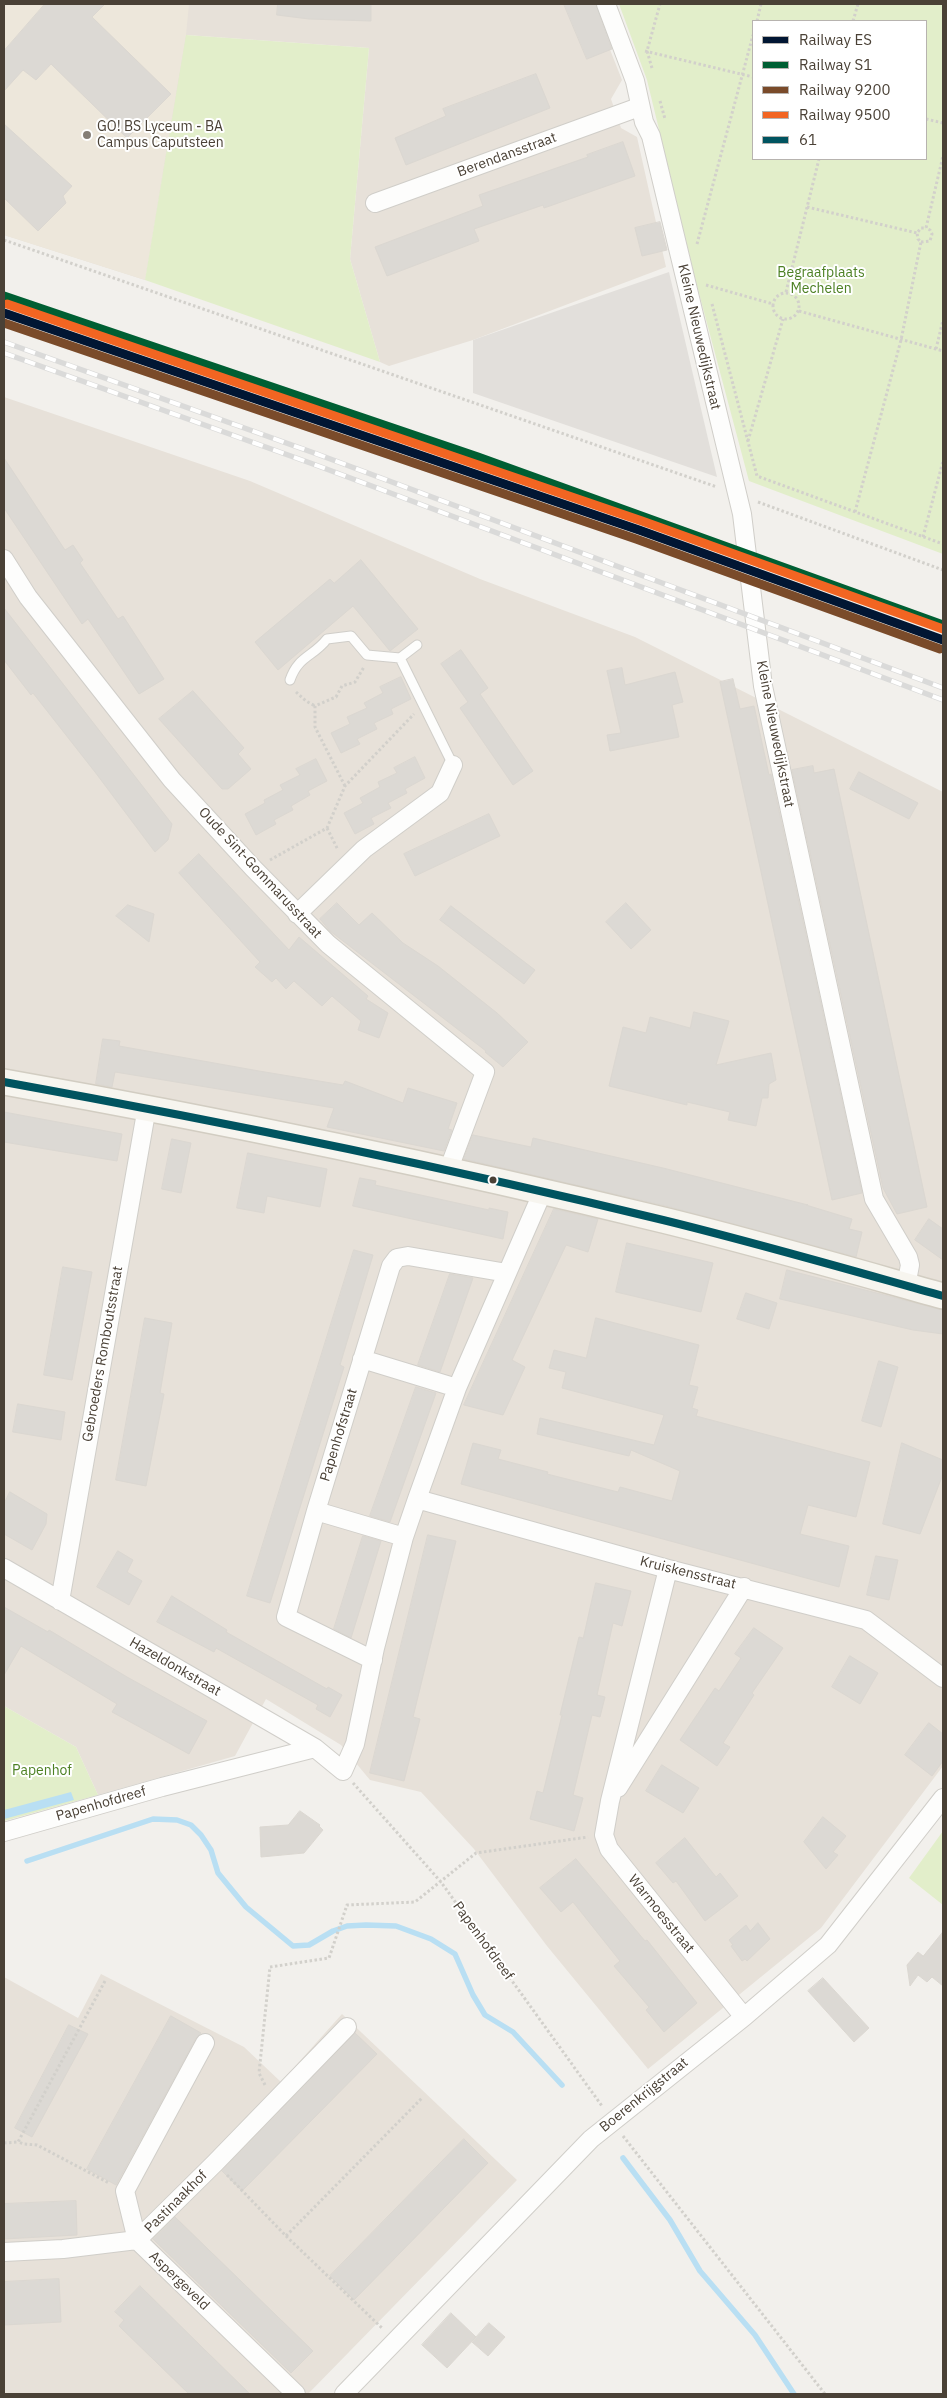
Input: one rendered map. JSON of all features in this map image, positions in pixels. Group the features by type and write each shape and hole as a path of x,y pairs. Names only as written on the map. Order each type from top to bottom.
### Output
{"main road":[{"path":"4,1082 147,1107 543,1191 666,1220 943,1296"}],"street":[{"name":"Kleine Nieuwedijkstraat","path":"606,4 635,81 639,107 651,136 742,514 767,706 874,1199 908,1257 910,1265 906,1286"},
{"name":"Berendansstraat","path":"375,203 639,107"},
{"name":"Oude Sint-Gommarusstraat","path":"4,559 28,597 172,780 253,868 328,944 485,1072 448,1171"},
{"path":"297,914 364,849 440,793 453,765"},
{"name":"Gebroeders Romboutsstraat","path":"60,1601 147,1107"},
{"path":"343,1771 355,1744 373,1660 404,1537 417,1499 457,1388 543,1191"},
{"name":"Papenhofstraat","path":"373,1660 286,1617 316,1511 391,1266 397,1258 408,1256 507,1273"},
{"path":"362,1359 457,1388"},
{"name":"Kruiskensstraat","path":"417,1499 668,1569 744,1587 866,1620 943,1678"},
{"path":"316,1511 404,1537"},
{"name":"Hazeldonkstraat","path":"4,1568 315,1748 343,1771"},
{"path":"604,1835 610,1801 668,1569"},
{"path":"610,1801 744,1587"},
{"name":"Papenhofdreef","path":"4,1832 162,1787 315,1748"},
{"name":"Boerenkrijgstraat","path":"344,2394 584,2146 611,2121 744,2017 828,1945 943,1798"},
{"name":"Warmoesstraat","path":"604,1835 609,1848 744,2017"},
{"name":"Pastinaakhof","path":"137,2240 347,2028"},
{"path":"126,2192 205,2043"},
{"name":"Pastinaakhof","path":"126,2192 137,2240"},
{"name":"Aspergeveld","path":"4,2252 63,2249 137,2240 296,2394"}],"lane":[{"path":"290,680 301,659 319,650 327,639 351,636 367,655 400,658 417,645"},
{"path":"400,658 453,765"}],"path":[{"path":"652,69 647,50 660,4"},
{"path":"757,20 761,4"},
{"path":"853,20 858,4"},
{"path":"697,244 752,39"},
{"path":"625,56 647,50 752,77"},
{"path":"659,97 666,124"},
{"path":"927,119 943,123"},
{"path":"926,228 943,156"},
{"path":"786,292 819,160"},
{"path":"807,207 917,233"},
{"path":"921,228 926,228 931,231 930,241 922,242 918,239 917,233 921,228"},
{"path":"694,235 699,253"},
{"path":"4,240 736,494 943,570"},
{"path":"855,512 901,340 922,242"},
{"path":"705,277 756,476 943,544"},
{"path":"686,284 696,282 773,304"},
{"path":"786,292 797,298 800,304 799,311 795,316 783,319 773,311 773,304 780,294 786,292"},
{"path":"799,311 943,351"},
{"path":"748,442 783,319"},
{"path":"936,349 943,320"},
{"path":"923,537 943,461"},
{"path":"315,706 336,698 342,686 355,682 366,663 367,655"},
{"path":"290,680 300,697 315,706"},
{"path":"253,868 327,828 340,792 423,704"},
{"path":"315,706 315,727 345,786"},
{"name":"Papenhofdreef","path":"343,1771 440,1882 600,2103 611,2121 825,2394"},
{"path":"272,2103 259,2073 270,1967 329,1958 347,1905 415,1902 476,1853 604,1835"},
{"path":"18,2142 105,1981"},
{"path":"286,2236 422,2098"},
{"path":"4,2142 37,2145 126,2192"},
{"path":"215,2163 286,2236 396,2341"}],"shaded area":[{"path":"4,4 592,4 622,80 611,99 621,128 637,137 666,267 473,340 389,366 380,362 350,259 369,48 187,35 145,280 4,235"},
{"name":"GO! BS Lyceum - BA Campus Caputsteen","path":"4,4 189,4 186,35 145,280 4,235"},
{"path":"669,272 717,477 473,393 473,340"},
{"path":"4,397 250,481 480,579 635,637 943,792 943,1766 821,1928 648,2069 547,1946 474,1849 421,1792 370,1780 341,1745 266,1699 235,1756 98,1795 76,1747 4,1706"},
{"path":"101,1974 244,2047 281,2082 342,2014 517,2180 308,2394 4,2394 4,1977 78,2018"}],"green space":[{"name":"Begraafplaats Mechelen","path":"619,4 943,4 943,554 749,481 696,282 647,80"},
{"path":"186,35 369,48 350,259 380,362 145,280"},
{"name":"Papenhof","path":"4,1706 76,1747 98,1795 4,1821"},
{"path":"943,1831 943,1905 909,1878"}],"water":[{"path":"71,1792 74,1800 4,1819 4,1810"}],"building":[{"path":"45,4 105,4 92,17 171,94 127,138 51,64 36,80 23,70 4,91 4,51"},
{"path":"278,4 371,4 371,21 309,19 277,15"},
{"path":"564,4 596,4 612,49 587,59"},
{"path":"536,74 550,108 406,165 395,138 446,116 443,109"},
{"path":"4,124 72,186 63,196 66,203 38,231 4,198"},
{"path":"623,142 635,176 544,208 543,205 474,229 479,241 387,276 375,247 483,206 479,195 588,157 587,155"},
{"path":"660,222 667,250 642,256 635,228"},
{"path":"4,458 65,550 73,545 83,560 80,563 118,619 123,616 164,679 139,694 88,619 82,624 4,508"},
{"path":"361,560 418,629 390,651 353,606 278,670 255,642 330,579 334,583"},
{"path":"4,608 172,824 168,840 155,852 33,693 31,695 4,660"},
{"path":"461,650 488,688 480,694 533,771 513,785 460,708 468,702 441,664"},
{"path":"622,668 625,685 675,672 683,702 672,705 679,737 610,751 607,735 621,733 607,671"},
{"path":"401,677 411,699 391,709 393,714 374,723 377,729 357,739 360,744 341,753 331,733 350,724 347,717 367,708 364,703 383,693 380,687"},
{"path":"733,679 740,709 754,706 769,775 771,774 862,1193 832,1200 720,682"},
{"path":"193,691 244,748 238,754 251,769 228,789 222,789 159,719"},
{"path":"415,757 425,778 405,789 407,793 388,803 391,808 371,818 374,824 355,834 344,813 363,803 360,798 380,787 378,782 397,773 394,768"},
{"path":"316,759 327,781 308,791 310,795 291,806 293,810 274,820 276,824 256,835 245,814 265,803 264,800 283,790 280,785 300,775 296,769"},
{"path":"813,766 814,773 834,769 927,1207 897,1214 883,1188 792,770"},
{"path":"859,772 918,803 909,819 850,789"},
{"path":"489,814 500,836 415,876 404,854"},
{"path":"199,854 289,950 299,937 368,996 366,999 388,1013 379,1038 358,1030 361,1021 332,996 322,1006 294,981 286,989 276,978 272,982 255,967 260,962 179,873"},
{"path":"337,903 359,925 372,913 403,943 438,966 497,1013 528,1042 503,1067 486,1051 330,931 320,919"},
{"path":"626,903 651,930 631,949 606,922"},
{"path":"128,905 154,914 149,942 116,916"},
{"path":"451,906 535,970 524,984 440,920"},
{"path":"694,1012 729,1021 716,1065 771,1053 776,1080 769,1084 768,1098 762,1098 756,1126 728,1120 730,1112 687,1102 687,1105 609,1086 623,1027 646,1033 650,1017 690,1028"},
{"path":"103,1039 120,1041 119,1046 259,1071 343,1085 345,1081 403,1103 408,1088 457,1103 448,1129 452,1130 444,1151 327,1127 334,1108 115,1072 112,1087 96,1084"},
{"path":"4,1112 122,1134 117,1161 4,1142"},
{"path":"473,1135 531,1147 533,1138 663,1168 808,1205 806,1205 852,1219 849,1229 862,1232 856,1257 666,1206 464,1159"},
{"path":"172,1139 191,1143 181,1193 162,1189"},
{"path":"248,1153 327,1169 320,1207 267,1196 264,1213 237,1208"},
{"path":"360,1178 376,1181 375,1185 489,1210 489,1208 508,1212 503,1239 353,1206"},
{"path":"554,1209 598,1219 588,1252 566,1245 512,1360 525,1367 503,1415 464,1405"},
{"path":"929,1219 943,1229 943,1260 915,1240"},
{"path":"627,1243 713,1263 701,1312 616,1292"},
{"path":"354,1250 373,1255 340,1365 344,1367 270,1603 247,1596"},
{"path":"63,1267 92,1272 72,1380 44,1375"},
{"path":"787,1270 943,1310 943,1334 913,1330 780,1299"},
{"path":"450,1274 473,1278 440,1372 418,1365"},
{"path":"746,1293 777,1303 769,1329 737,1319"},
{"path":"145,1318 172,1323 160,1393 164,1394 146,1486 116,1480"},
{"path":"596,1318 699,1345 689,1385 698,1387 692,1408 698,1410 696,1416 870,1462 856,1517 808,1505 800,1534 849,1546 839,1587 461,1484 473,1443 501,1450 498,1459 548,1472 547,1474 618,1492 620,1487 672,1501 680,1471 631,1450 629,1456 537,1434 540,1418 654,1445 664,1415 562,1388 566,1372 549,1368 554,1350 586,1358"},
{"path":"879,1361 898,1367 881,1427 862,1421"},
{"path":"416,1387 436,1393 390,1522 370,1516"},
{"path":"18,1404 65,1412 61,1440 13,1432"},
{"path":"902,1443 943,1460 943,1474 920,1534 883,1524"},
{"path":"10,1492 47,1514 46,1524 32,1550 4,1534 4,1504"},
{"path":"428,1535 456,1541 413,1717 420,1719 404,1781 370,1773"},
{"path":"363,1536 381,1541 351,1638 334,1629"},
{"path":"118,1551 133,1560 127,1572 142,1581 129,1605 97,1587"},
{"path":"876,1556 898,1560 889,1600 867,1595"},
{"path":"596,1583 631,1591 622,1626 613,1623 597,1695 605,1697 600,1717 592,1715 573,1795 583,1798 574,1831 530,1819 537,1791 543,1793 579,1637 583,1638"},
{"path":"172,1596 227,1630 226,1632 327,1689 328,1687 342,1695 330,1717 316,1709 318,1705 216,1648 214,1652 157,1622"},
{"path":"4,1607 48,1632 49,1630 127,1677 207,1721 189,1754 112,1712 117,1704 21,1646 4,1675"},
{"path":"754,1628 783,1648 752,1693 754,1695 723,1743 730,1747 717,1766 680,1740 715,1688 719,1691 741,1658 735,1654"},
{"path":"850,1656 878,1673 860,1704 832,1687"},
{"path":"929,1723 943,1734 943,1761 932,1776 905,1755"},
{"path":"662,1765 699,1788 683,1813 646,1791"},
{"path":"300,1811 320,1825 323,1830 304,1853 261,1857 260,1827 288,1825"},
{"path":"823,1817 846,1836 833,1852 838,1855 826,1869 804,1842"},
{"path":"685,1838 716,1877 720,1873 738,1896 705,1921 676,1881 673,1883 656,1863"},
{"path":"576,1859 645,1941 647,1940 697,2003 664,2032 646,2010 649,2007 614,1966 620,1961 573,1902 561,1912 540,1888"},
{"path":"758,1923 770,1939 747,1961 745,1959 742,1961 729,1940 746,1925 750,1931"},
{"path":"943,1932 943,1986 932,1977 927,1982 918,1975 910,1986 907,1965 918,1952 923,1956"},
{"path":"823,1978 869,2028 854,2042 808,1991"},
{"path":"171,2016 201,2033 196,2038 116,2185 87,2169"},
{"path":"69,2025 88,2034 32,2137 15,2128"},
{"path":"355,2033 377,2054 242,2191 222,2171"},
{"path":"464,2139 488,2163 354,2300 330,2276"},
{"path":"76,2201 77,2235 4,2239 4,2204"},
{"path":"175,2217 313,2351 291,2373 153,2239"},
{"path":"59,2279 61,2322 4,2325 4,2282"},
{"path":"140,2286 250,2394 189,2394 119,2326 124,2320 115,2312"},
{"path":"451,2313 476,2337 447,2368 422,2345"},
{"path":"489,2323 505,2337 488,2356 472,2342"}],"waterway":[{"path":"27,1861 153,1819 177,1820 191,1825 201,1835 211,1850 218,1873 246,1907 293,1946 309,1945 333,1931 347,1926 396,1926 431,1939 455,1954 473,1995 485,2015 513,2032 562,2085"},
{"path":"623,2158 670,2220 700,2271 755,2335 794,2394"}],"railway":[{"path":"4,342 317,454 943,688"},
{"path":"4,353 313,464 943,700"}],"rail line":[{"name":"S1","path":"4,296 478,457 943,625"},
{"name":"9500","path":"7,304 642,521 943,629"},
{"name":"ES","path":"4,313 639,530 943,640"},
{"name":"9200","path":"4,323 636,539 940,649"}],"transit line":[{"name":"61","path":"4,1082 252,1129 581,1200 698,1229 943,1296"}],"place":[{"name":"GO! BS Lyceum - BA Campus Caputsteen","path":"87,135"}]}
